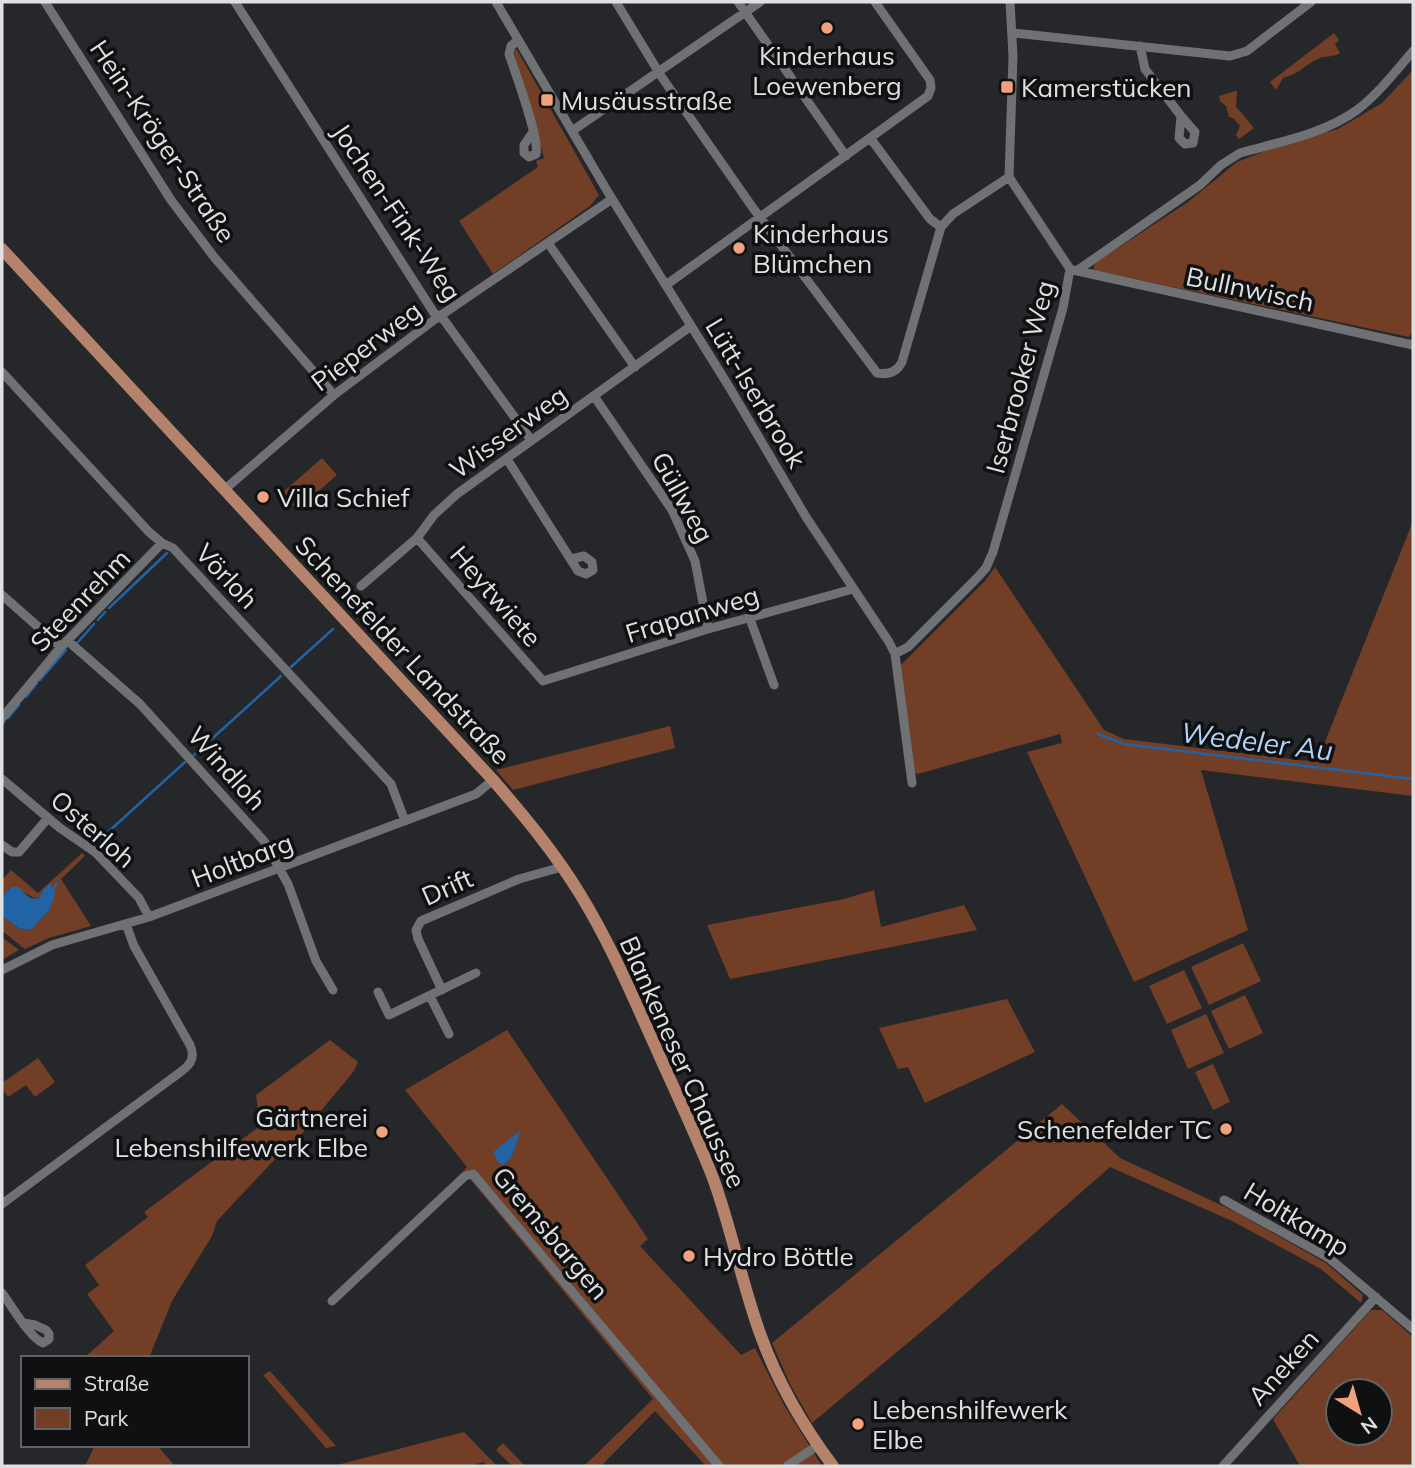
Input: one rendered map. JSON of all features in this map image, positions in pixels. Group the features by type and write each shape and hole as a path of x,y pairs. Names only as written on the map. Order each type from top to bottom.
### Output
{"main road":[{"name":"Schenefelder Landstraße","path":"2,249 493,780 541,837"},
{"name":"Blankeneser Chaussee","path":"541,837 591,912 617,963 695,1134 718,1195 760,1335 783,1388 832,1466"}],"street":[{"name":"Hein-Kröger-Straße","path":"45,2 171,200 214,257 334,395"},
{"name":"Jochen-Fink-Weg","path":"235,2 428,304 531,440"},
{"name":"Lütt-Iserbrook","path":"496,2 612,199 806,517 895,654 912,783"},
{"path":"617,2 657,71 761,218 872,368 877,373 888,374 900,366 904,355 941,227 953,214 1009,177 1013,33 1010,2"},
{"path":"738,2 846,156"},
{"path":"572,131 760,2"},
{"path":"666,285 925,99 931,88 927,76 875,2"},
{"path":"1013,33 1230,56 1248,51 1311,2"},
{"path":"518,40 511,46 509,54 533,132"},
{"path":"1140,46 1145,69 1181,116"},
{"path":"1074,270 1200,185 1230,158 1314,132 1346,117 1370,99 1413,51"},
{"path":"871,139 930,219 941,227"},
{"name":"Iserbrooker Weg","path":"895,654 908,647 986,568 993,552 1074,270 1009,177"},
{"name":"Pieperweg","path":"224,490 334,395 439,317 612,199"},
{"path":"548,243 635,367"},
{"name":"Bullnwisch","path":"1074,270 1413,345"},
{"name":"Wisserweg","path":"361,586 417,538 434,515 457,494 691,326"},
{"name":"Vörloh","path":"2,372 162,543 173,548 391,784 405,821"},
{"name":"Güllweg","path":"594,396 672,510 695,561 708,629"},
{"path":"507,459 571,559"},
{"name":"Heytwiete","path":"417,538 543,681"},
{"name":"Steenrehm","path":"2,718 64,644 162,543"},
{"name":"Frapanweg","path":"543,681 708,629 853,589"},
{"name":"Windloh","path":"2,595 148,713 260,836 288,884 316,961 333,990"},
{"path":"750,619 774,685"},
{"name":"Osterloh","path":"2,779 48,818 95,852 139,898 149,917"},
{"name":"Holtbarg","path":"2,970 52,945 149,917 476,794 493,780"},
{"path":"2,845 12,852 19,852 48,818"},
{"name":"Drift","path":"442,990 418,939 416,930 421,921 519,879 562,867"},
{"path":"2,1204 171,1079 192,1060 194,1055 190,1045 134,946 125,924"},
{"path":"378,992 389,1015 477,973"},
{"path":"430,996 449,1034"},
{"name":"Gremsbargen","path":"332,1301 465,1177 473,1174 719,1466"},
{"name":"Holtkamp","path":"1224,1200 1329,1258 1413,1329"},
{"path":"2,1293 24,1323"},
{"name":"Aneken","path":"1223,1466 1376,1297"},
{"path":"787,1466 817,1446"}],"green space":[{"path":"1334,33 1339,40 1335,44 1340,53 1318,59 1283,78 1276,90 1270,82"},
{"path":"516,48 599,195 590,206 493,274 459,221 538,167 536,161 544,158 514,54"},
{"path":"1413,70 1413,330 1409,337 1093,270 1095,263 1188,202 1237,162 1283,144 1338,129 1382,103"},
{"path":"1235,91 1236,107 1254,128 1239,139 1236,135 1240,126 1229,117 1219,96"},
{"path":"322,458 337,475 297,510 282,493"},
{"path":"1413,521 1413,796 1201,770 1248,930 1134,982 1027,752 1062,743 1060,734 918,774 912,771 900,666 985,581 995,567 1104,730 1124,739 1317,762"},
{"path":"670,726 675,748 513,790 496,770"},
{"path":"82,853 85,856 61,879 91,926 49,938 25,949 2,931 2,916 20,929 31,930 50,909 43,890 42,897 37,899 11,887 2,897 2,880 11,870 38,893"},
{"path":"874,890 881,927 964,905 977,930 730,979 707,925 844,899"},
{"path":"2,937 19,950 2,960"},
{"path":"1243,943 1261,981 1209,1005 1191,967"},
{"path":"1184,970 1202,1008 1167,1024 1149,986"},
{"path":"1245,995 1263,1033 1229,1049 1211,1011"},
{"path":"1007,999 1035,1052 925,1103 908,1067 898,1069 879,1028"},
{"path":"1206,1014 1224,1053 1188,1069 1171,1030"},
{"path":"507,1030 648,1239 640,1246 741,1355 755,1348 784,1405 822,1466 706,1466 655,1411 601,1466 584,1466 653,1399 463,1171 467,1167 405,1090"},
{"path":"330,1040 358,1062 354,1071 296,1141 290,1143 217,1221 212,1236 172,1301 150,1356 86,1356 114,1331 87,1294 99,1285 85,1265 148,1217 144,1212 260,1126 256,1095"},
{"path":"38,1058 55,1082 35,1097 26,1085 8,1097 2,1083"},
{"path":"1213,1064 1230,1102 1213,1110 1195,1072"},
{"path":"1062,1104 1120,1158 1236,1212 1326,1263 1363,1295 1361,1303 1321,1269 1232,1221 1110,1167 940,1316 812,1423 790,1384 772,1343"},
{"path":"1371,1310 1382,1310 1413,1337 1413,1466 1300,1466 1273,1419"},
{"path":"270,1371 336,1446 326,1448 263,1375"},
{"path":"464,1432 497,1466 486,1466 484,1462 469,1466 333,1466"},
{"path":"503,1443 525,1466 512,1466 496,1450"},
{"path":"94,1447 159,1447 175,1466 85,1466"}],"water":[{"path":"50,883 55,894 50,909 31,930 20,929 2,916 2,897 11,887 18,887 36,899 40,898"},
{"path":"521,1130 511,1158 503,1165 498,1162 493,1152"}],"waterway":[{"path":"109,608 167,553"},
{"path":"98,620 105,612"},
{"path":"78,642 94,624"},
{"path":"291,667 333,629"},
{"path":"40,680 66,650"},
{"path":"194,755 281,676"},
{"path":"26,697 37,683"},
{"path":"8,718 19,705"},
{"name":"Wedeler Au","path":"1098,734 1124,744 1413,779"},
{"path":"96,843 185,762"},
{"path":"54,889 57,883"}],"place":[{"name":"Kinderhaus Loewenberg","path":"827,28"},
{"name":"Kamerstücken","path":"1007,87"},
{"name":"Musäusstraße","path":"547,100"},
{"name":"Kinderhaus Blümchen","path":"739,248"},
{"name":"Villa Schief","path":"263,497"},
{"name":"Schenefelder TC","path":"1226,1129"},
{"name":"Gärtnerei Lebenshilfewerk Elbe","path":"382,1132"},
{"name":"Hydro Böttle","path":"689,1256"},
{"name":"Lebenshilfewerk Elbe","path":"858,1424"}]}
